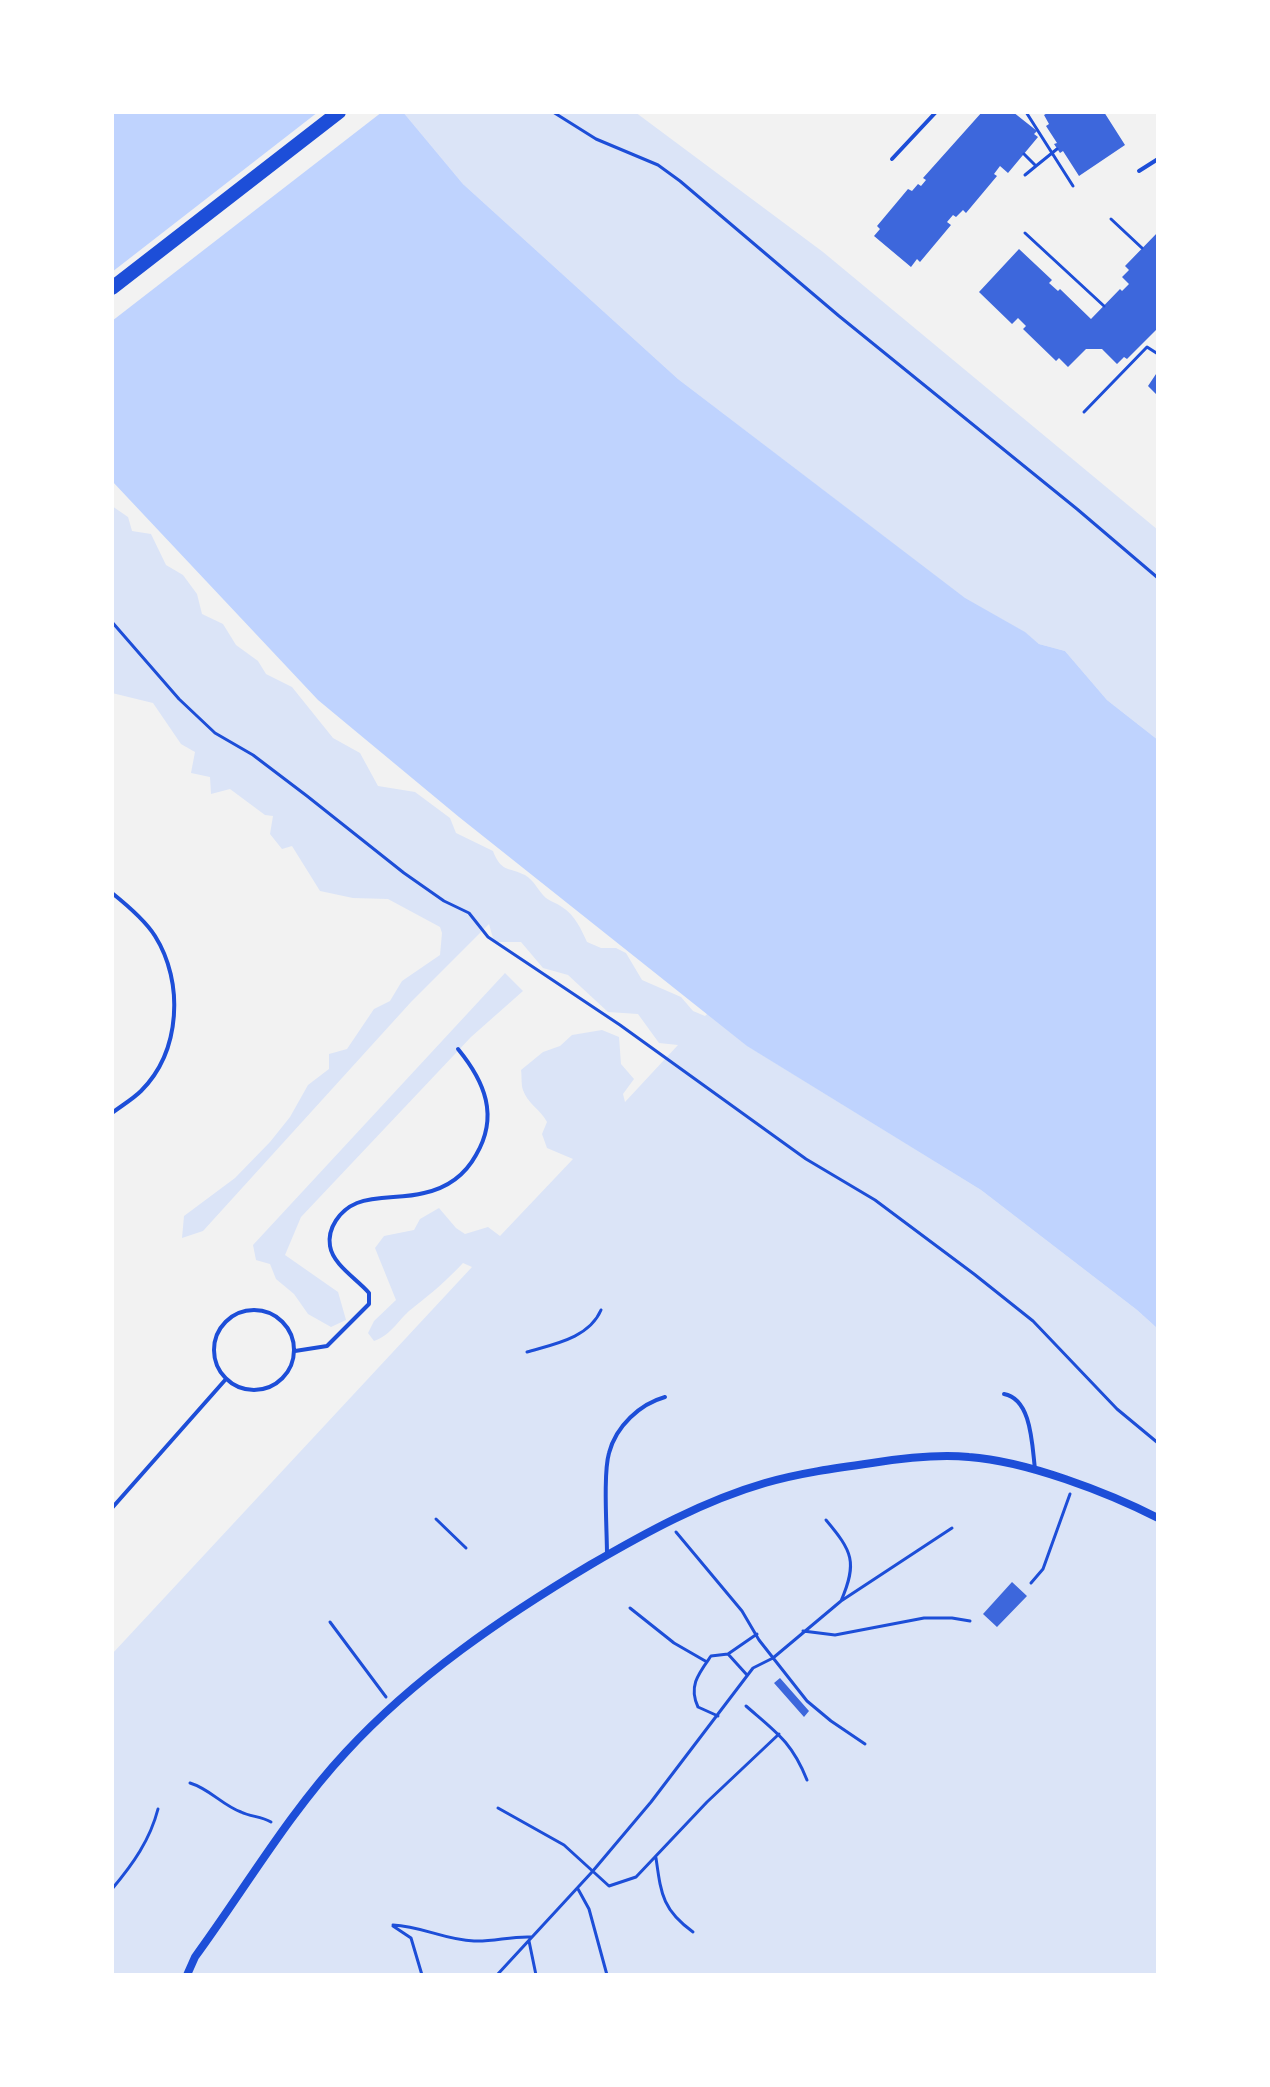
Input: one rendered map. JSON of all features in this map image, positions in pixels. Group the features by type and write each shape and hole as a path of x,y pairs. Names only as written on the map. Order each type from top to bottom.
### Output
{"main road":[{"path":"112,288 339,112"}],"street":[{"path":"187,1975 195,1957 345,1753 394,1706 456,1655 526,1604 607,1555 699,1508 765,1483 860,1464 969,1457 1074,1482 1158,1518"}],"lane":[{"path":"892,159 936,112"},
{"path":"1139,171 1158,159"},
{"path":"112,893 156,937 168,966 174,993 174,1023 156,1072 141,1091 112,1113"},
{"path":"295,1351 327,1346 369,1304 369,1293 338,1261 330,1247 335,1221 356,1203 423,1194 455,1180 468,1170 483,1143 488,1128 484,1090 473,1068 458,1049"},
{"path":"252,1309 265,1310 278,1316 293,1338 295,1351 286,1375 276,1384 250,1390 226,1379 214,1355 214,1342 219,1329 239,1312 252,1309"},
{"path":"112,1508 226,1379"},
{"path":"1004,1394 1012,1395 1021,1406 1028,1423 1036,1471"},
{"path":"607,1555 609,1452 636,1411 651,1401 665,1397"}],"path":[{"path":"553,112 596,139 658,165 680,181 1158,578"},
{"path":"1026,112 1073,186"},
{"path":"1025,175 1057,149"},
{"path":"1024,154 1036,166"},
{"path":"1111,219 1142,248"},
{"path":"1025,233 1104,306"},
{"path":"1084,412 1145,345 1158,354"},
{"path":"112,622 179,699 215,733 275,772 404,873 444,901 469,913 488,937 620,1025 806,1159 875,1200 974,1274 1033,1321 1117,1409 1158,1443"},
{"path":"527,1352 567,1340 595,1323 601,1310"},
{"path":"1031,1583 1043,1569 1074,1482"},
{"path":"436,1519 466,1548"},
{"path":"826,1520 850,1549 849,1583 841,1601"},
{"path":"668,1523 742,1611 807,1701 865,1744"},
{"path":"497,1975 578,1889 753,1668 773,1658 841,1601 952,1528"},
{"path":"630,1608 674,1643 707,1662"},
{"path":"803,1631 835,1635 924,1618 970,1621"},
{"path":"330,1622 394,1706"},
{"path":"718,1716 698,1707 693,1685 711,1656 728,1654 757,1634"},
{"path":"728,1654 748,1675"},
{"path":"746,1706 796,1753 807,1780"},
{"path":"498,1808 564,1845 609,1886 636,1877 707,1802 779,1734"},
{"path":"190,1783 206,1788 242,1813 261,1816 285,1831"},
{"path":"112,1889 138,1856 153,1828 158,1809"},
{"path":"656,1858 662,1897 674,1918 693,1932"},
{"path":"578,1889 589,1909 607,1975"},
{"path":"422,1975 411,1938 393,1925 415,1926 444,1936 475,1941 533,1937"},
{"path":"529,1941 536,1975"}],"shaded area":[{"path":"403,112 635,112 823,252 1158,530 1158,740 1107,700 1065,651 1039,644 1024,632 965,599 678,379 463,184"},
{"path":"112,506 128,517 132,531 151,534 166,565 183,575 197,594 202,614 223,624 236,645 258,661 266,674 292,687 333,738 360,753 378,786 415,792 450,818 456,833 493,851 502,866 525,875 546,898 567,910 587,942 626,953 642,980 681,997 693,1011 705,1016 708,1013 748,1046 981,1190 1158,1329 1158,1975 112,1975 112,1654 472,1267 463,1263 391,1331 374,1341 368,1333 374,1321 396,1300 375,1248 384,1236 414,1230 420,1219 439,1208 465,1234 488,1227 500,1236 573,1159 547,1148 542,1134 547,1122 525,1095 521,1070 572,1035 602,1030 619,1037 621,1064 634,1079 623,1094 625,1102 678,1045 659,1043 638,1014 608,1012 568,975 543,968 521,942 494,942 489,924 411,1002 203,1231 182,1238 184,1216 235,1178 270,1142 290,1117 308,1085 329,1069 329,1054 347,1049 374,1009 390,1001 402,981 440,955 442,933 440,927 388,899 353,898 320,891 292,846 282,849 270,834 273,816 265,815 230,789 211,794 210,777 191,773 195,752 181,744 153,703 112,693"},
{"path":"505,973 523,991 471,1037 301,1217 285,1255 338,1292 346,1320 331,1327 308,1314 294,1294 276,1279 270,1264 256,1260 253,1245"}],"water":[{"path":"112,112 403,112 463,184 678,379 965,598 1025,632 1039,644 1065,651 1107,700 1158,740 1158,1329 981,1190 747,1046 459,817 318,700 112,481"}],"pier":[{"path":"318,112 382,112 112,321 112,272"}],"building":[{"path":"982,112 1013,112 1037,131 1034,134 1038,137 1008,173 1000,166 994,174 997,176 966,213 963,210 956,217 953,215 947,222 951,225 920,262 917,259 911,267 874,236 880,229 877,226 908,189 912,191 918,184 921,186 926,180 923,178"},
{"path":"1049,112 1104,112 1125,145 1079,176 1063,151 1060,153 1054,144 1057,143 1046,126 1049,124 1044,115"},
{"path":"1158,232 1158,328 1127,359 1124,357 1117,364 1102,349 1086,349 1068,367 1059,358 1056,361 1023,329 1026,326 1018,318 1012,324 979,292 1019,249 1052,280 1049,283 1058,291 1060,289 1091,319 1120,289 1122,291 1129,284 1122,277 1129,270 1125,266"},
{"path":"1158,371 1158,396 1148,386"},
{"path":"1012,1582 1027,1596 997,1627 983,1614"},
{"path":"780,1678 809,1711 804,1717 774,1683"}]}
